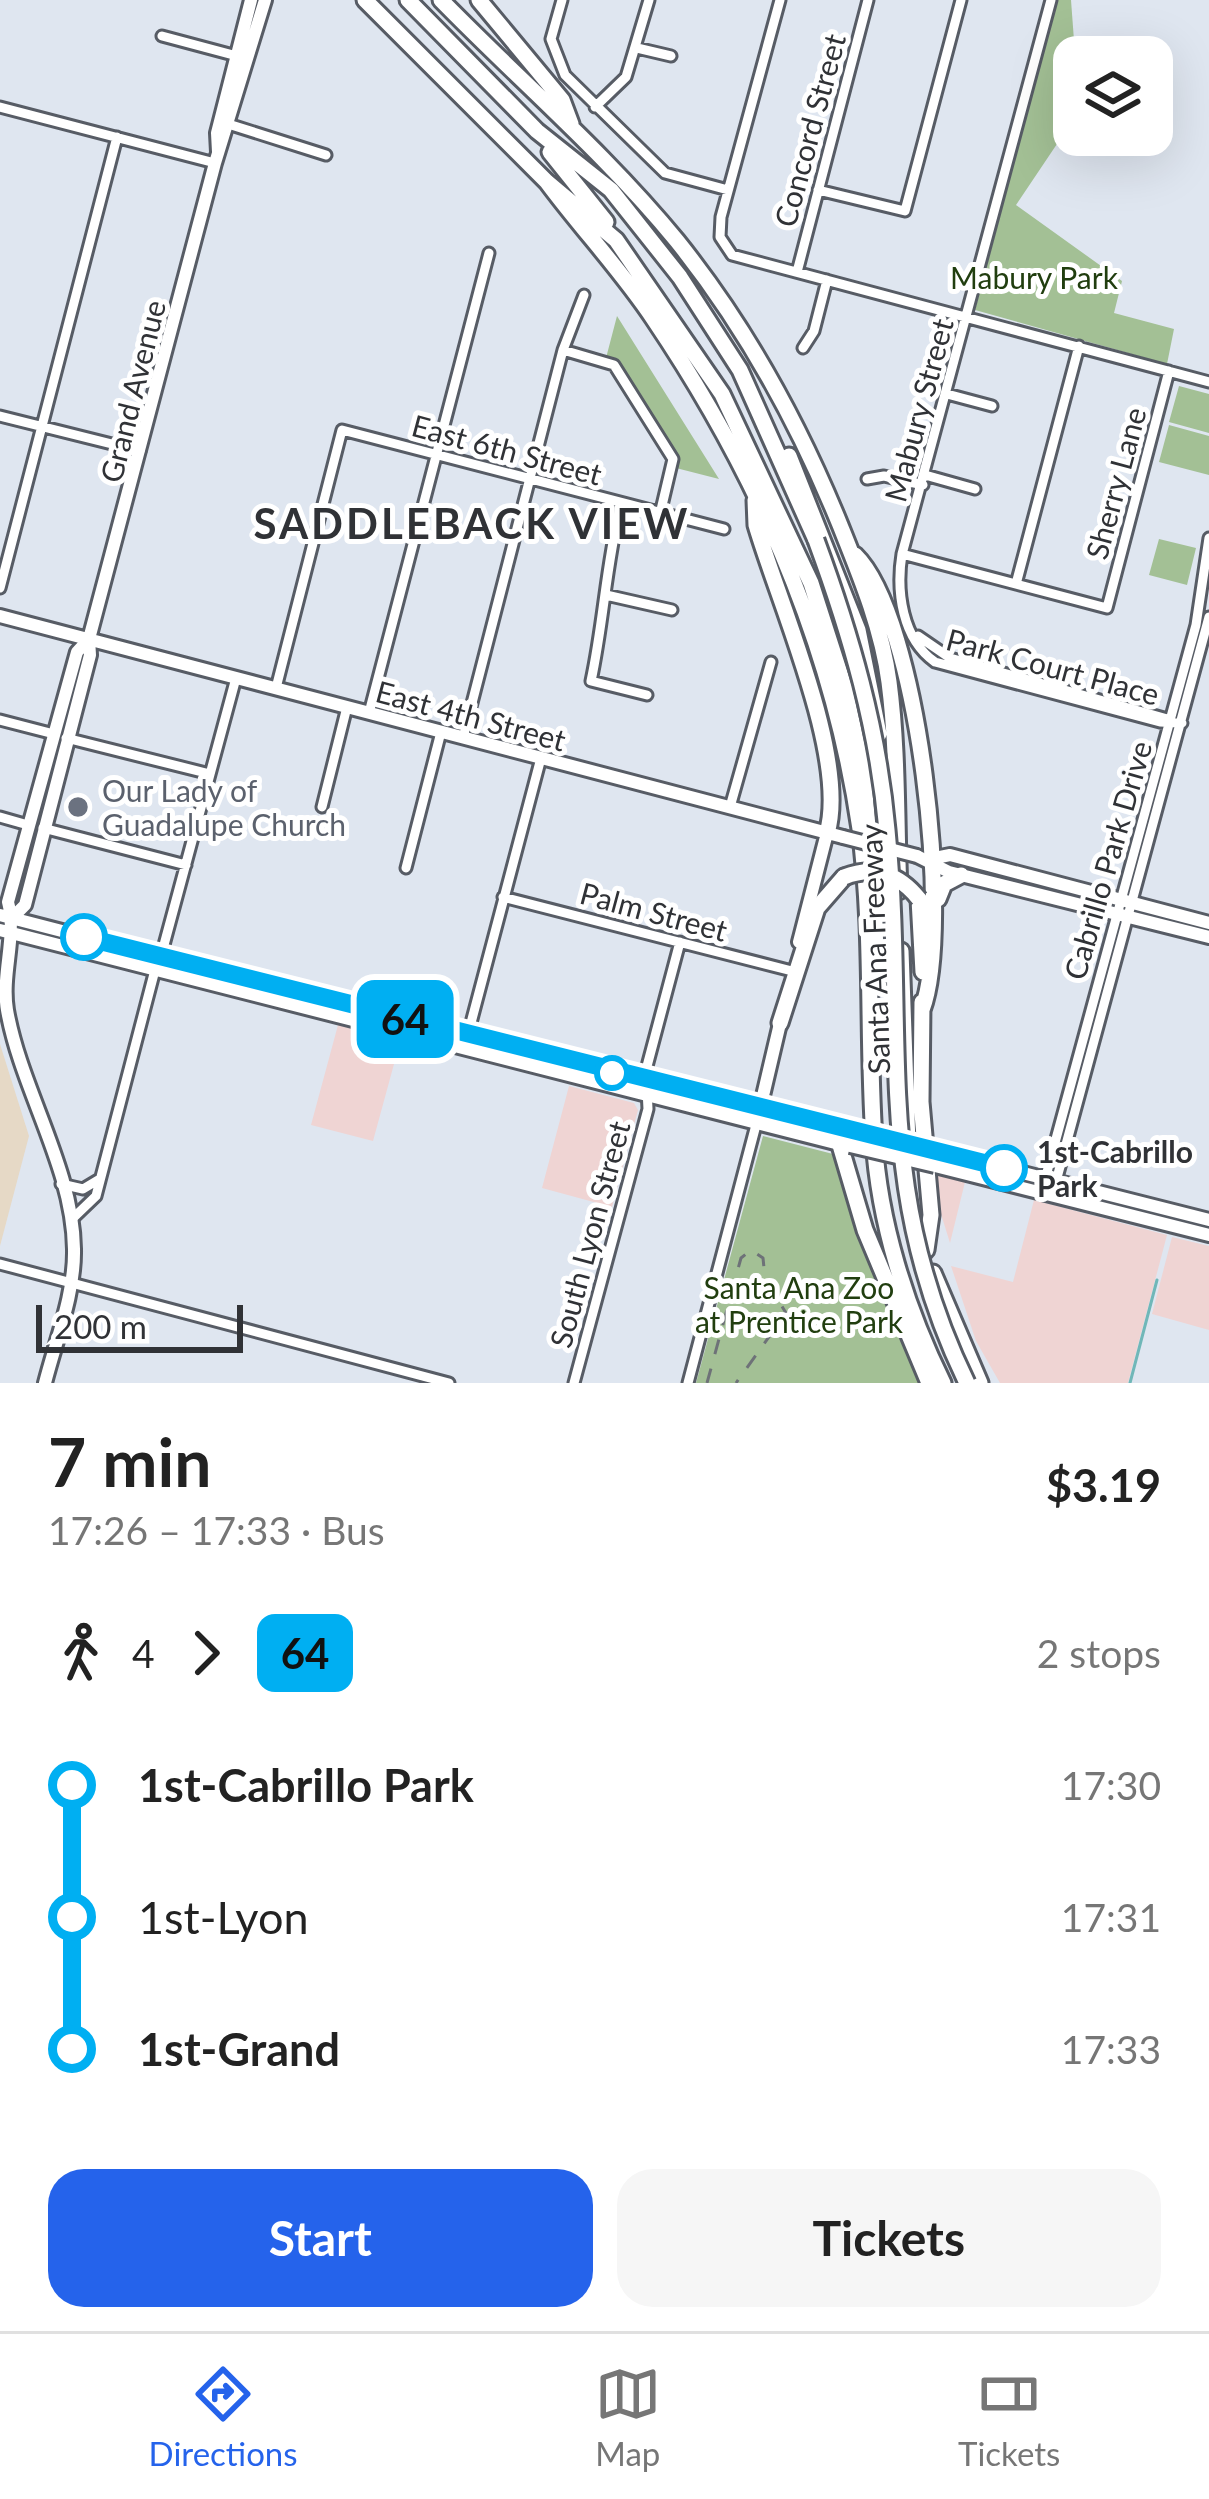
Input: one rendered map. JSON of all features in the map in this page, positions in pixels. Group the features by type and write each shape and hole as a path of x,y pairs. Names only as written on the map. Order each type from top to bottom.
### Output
{"highway":[{"name":"Santa Ana Freeway","path":"365,0 547,182 616,240 722,394 794,543 845,689 863,772 874,871 879,954 870,978"},
{"path":"392,0 562,164 616,240"},
{"path":"408,0 537,131 611,190 680,277 740,370 813,541 856,673 875,775 893,1168 919,1287 960,1383"},
{"name":"Santa Ana Freeway","path":"441,0 655,215 721,301 803,441 850,552 889,679 909,1154 926,1250 951,1324 980,1383"},
{"path":"479,0 562,100 575,132"},
{"name":"Santa Ana Freeway","path":"545,104 563,138 611,190"},
{"name":"Santa Ana Freeway","path":"547,182 652,316 755,493 808,618 845,749 860,832 876,1159 890,1232 920,1331 943,1383"},
{"name":"Santa Ana Freeway","path":"740,370 802,482 832,556 858,630 882,756 895,789"},
{"path":"722,394 813,541"},
{"path":"755,493 755,524 808,684 830,774 835,835"},
{"path":"850,552 869,569 905,672 918,729 923,857 936,908"},
{"path":"780,1023 818,908 844,878 880,871 904,882 919,899 924,925 921,1102 931,1215 926,1250"},
{"path":"922,1010 930,989 936,908 944,884 961,874"},
{"path":"841,1127 872,1248 929,1383"},
{"path":"920,1331 960,1383"}],"main road":[{"name":"Grand Avenue","path":"5,924 25,905 77,652 89,639 142,452 217,158 251,0"},
{"name":"Grand Avenue","path":"225,124 265,0"},
{"name":"East 4th Street","path":"0,616 923,857 961,874 1209,923"},
{"name":"Grand Avenue","path":"5,924 28,825 60,736"},
{"path":"758,1118 792,971 835,835"},
{"name":"East 4th Street","path":"923,857 950,855 1209,937"},
{"path":"45,1383 70,1283 71,1220 6,1033 5,924 758,1118 843,1145 1202,1219"},
{"path":"158,963 220,972 466,1042"},
{"path":"758,1118 841,1127 934,1151 1209,1235"},
{"path":"1174,1226 1202,1219"}],"street":[{"path":"562,0 551,39 565,75 665,172 728,190"},
{"path":"595,107 626,77 649,0"},
{"path":"780,0 728,190 720,237 732,255 1209,382"},
{"name":"Concord Street","path":"796,272 868,0"},
{"path":"818,190 905,211 961,0"},
{"name":"Mabury Street","path":"925,650 899,594 902,554 1051,0"},
{"path":"162,36 237,56"},
{"path":"637,48 670,56"},
{"path":"0,106 217,158"},
{"path":"225,124 326,155"},
{"path":"0,588 117,137"},
{"path":"369,713 489,253"},
{"path":"803,348 814,331 827,280"},
{"path":"463,737 563,350 584,295"},
{"path":"902,554 1016,584 1079,346"},
{"path":"563,350 614,365 673,459 660,514"},
{"name":"Sherry Lane","path":"1016,584 1107,608 1169,371"},
{"path":"947,394 992,406"},
{"path":"0,416 142,452"},
{"name":"East 6th Street","path":"276,688 342,430 724,530"},
{"path":"867,479 884,476 975,489"},
{"path":"621,504 604,571 606,595 591,681 647,695"},
{"name":"Cabrillo Park Drive","path":"1177,722 1209,538"},
{"path":"606,595 672,610"},
{"name":"Cabrillo Park Drive","path":"1049,1187 1209,617"},
{"name":"Park Court Place","path":"925,650 949,667 1160,722 1177,722"},
{"path":"730,807 771,662"},
{"path":"71,1220 96,1196 236,678"},
{"path":"322,807 347,707"},
{"path":"0,720 210,774"},
{"path":"406,868 441,732"},
{"path":"466,1042 541,758"},
{"path":"0,817 28,825"},
{"path":"43,829 185,865"},
{"name":"Palm Street","path":"503,897 792,971"},
{"name":"South Lyon Street","path":"574,1383 680,942"},
{"path":"688,1383 758,1118"},
{"path":"61,1184 83,1189 98,1180"},
{"path":"0,1264 448,1383"}],"shaded area":[{"path":"338,1025 400,1042 373,1141 311,1125"},
{"path":"0,1044 29,1136 0,1246"},
{"path":"569,1086 634,1103 638,1110 612,1207 542,1188"},
{"path":"936,1174 965,1182 950,1243 941,1214"},
{"path":"1034,1200 1167,1235 1128,1383 1000,1383 976,1341 951,1266 1013,1282"},
{"path":"1172,1237 1209,1246 1209,1330 1152,1314"}],"green space":[{"name":"Mabury Park","path":"1057,0 1071,0 1074,36 1053,36 1053,150 1016,205 1122,281 1114,313 1174,329 1167,364 975,310"},
{"path":"617,316 719,479 676,468 679,457 625,370 606,358"},
{"path":"1179,386 1209,394 1209,433 1169,422"},
{"path":"1169,425 1209,436 1209,475 1159,462"},
{"path":"1159,539 1196,548 1187,585 1149,575"},
{"name":"Santa Ana Zoo at Prentice Park","path":"763,1136 833,1154 876,1278 922,1383 696,1383"}],"waterway":[{"path":"1130,1383 1157,1280"}],"railway":[{"path":"707,1383 741,1258 751,1250 763,1258 765,1278 786,1313 736,1383"}],"bus line":[{"name":"64","path":"84,937 759,1111 1004,1168"}],"place":[{"name":"Our Lady of Guadalupe Church","path":"78,807"},
{"name":"1st-Cabrillo Park","path":"1004,1168"}],"district":[{"name":"SADDLEBACK VIEW","path":"472,523"}]}
